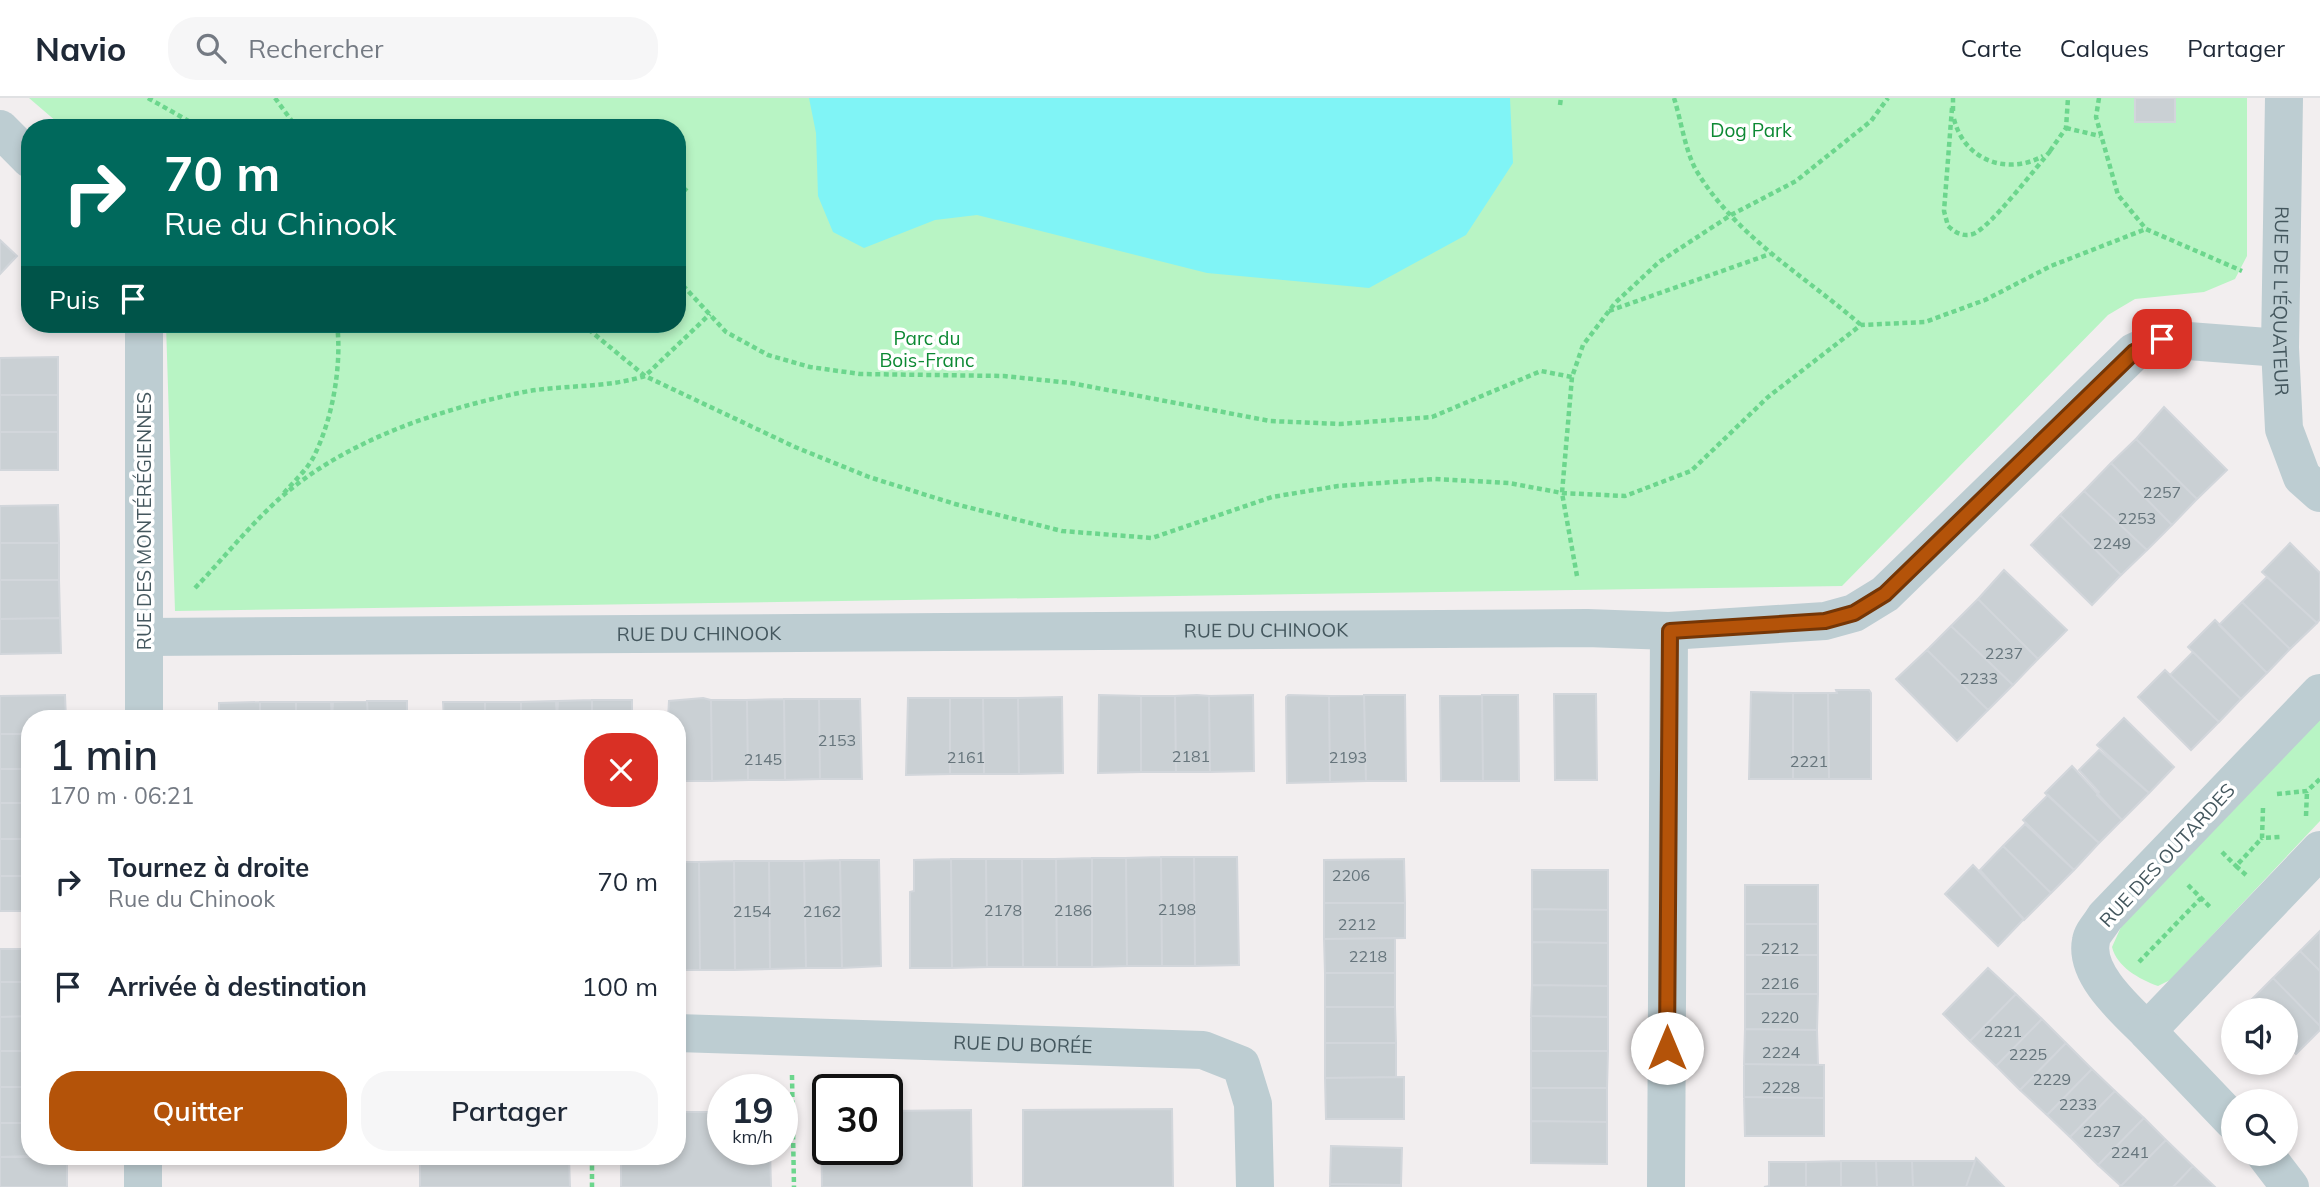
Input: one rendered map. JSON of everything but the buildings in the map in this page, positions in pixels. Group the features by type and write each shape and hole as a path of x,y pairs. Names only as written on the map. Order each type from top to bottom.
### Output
{"street":[{"name":"RUE DE L'ÉQUATEUR","path":"2284,98 2280,348 2284,429 2302,477 2320,493"},
{"path":"0,129 21,150"},
{"name":"RUE DES MONTÉRÉGIENNES","path":"144,333 144,710"},
{"name":"RUE DU CHINOOK","path":"144,637 1587,628 1670,631 1825,621 1854,613 1885,594 2134,352 2162,339 2280,348"},
{"path":"1666,1187 1670,631"},
{"name":"RUE DES OUTARDES","path":"2221,1108 2123,1007 2094,968 2091,940 2105,917 2320,693"},
{"path":"2147,1031 2313,837"},
{"name":"RUE DU BORÉE","path":"686,1033 1203,1050 1241,1065 1253,1104 1255,1187"},
{"path":"143,1165 143,1187"},
{"path":"2274,1166 2290,1187"}],"path":[{"path":"148,98 185,119"},
{"path":"275,98 290,119"},
{"path":"1560,105 1561,98"},
{"path":"1674,98 1696,169 1731,215 1770,254 1824,293 1861,325"},
{"path":"1577,576 1562,494 1572,377 1583,345 1608,311 1659,262 1731,215 1796,181 1871,121 1888,98"},
{"path":"1953,98 1944,211 1948,226 1962,235 1969,235 1984,226 2052,149 2066,128 2068,98"},
{"path":"2099,98 2096,117 2118,195 2146,229 2243,272"},
{"path":"1952,108 1954,122 1967,147 1990,162 2017,166 2030,163 2052,149"},
{"path":"2066,128 2101,137"},
{"path":"593,333 645,376 795,447 869,477 955,504 1062,531 1152,538 1272,497 1352,485 1436,479 1509,483 1562,494 1625,496 1691,471 1768,397 1861,325 1925,321 1985,300 2051,266 2146,229"},
{"path":"1608,311 1770,254"},
{"path":"686,289 726,332 768,355 810,367 860,374 1003,376 1072,383 1270,421 1340,424 1432,417 1541,371 1572,377"},
{"path":"279,499 345,453 419,420 519,393 622,383 645,376 710,314"},
{"path":"195,588 279,499 315,456 331,409 338,333"},
{"path":"2274,794 2307,791 2320,779"},
{"path":"2307,791 2313,837"},
{"path":"2236,866 2262,838 2263,796"},
{"path":"2262,838 2283,836"},
{"path":"2212,859 2220,850 2250,879"},
{"path":"2195,876 2187,884 2217,914"},
{"path":"2138,962 2201,898"},
{"path":"791,1068 794,1187"},
{"path":"592,1165 592,1187"}],"green space":[{"name":"Parc du Bois-Franc","path":"29,98 2247,98 2247,256 2235,279 2204,292 2135,299 2108,315 1842,586 175,611 166,333 686,333 686,119 54,119"},
{"path":"2320,717 2320,821 2170,980 2158,986 2130,971 2119,961 2112,947 2121,927"}],"water":[{"path":"809,98 1510,98 1513,163 1466,235 1369,288 1207,273 977,215 935,220 864,248 833,232 818,196 816,133"}],"route":[{"path":"1667,1048 1670,631 1825,621 1854,613 1885,594 2134,352 2162,339"}],"park label":[{"name":"Dog Park","path":"1751,130"}]}
